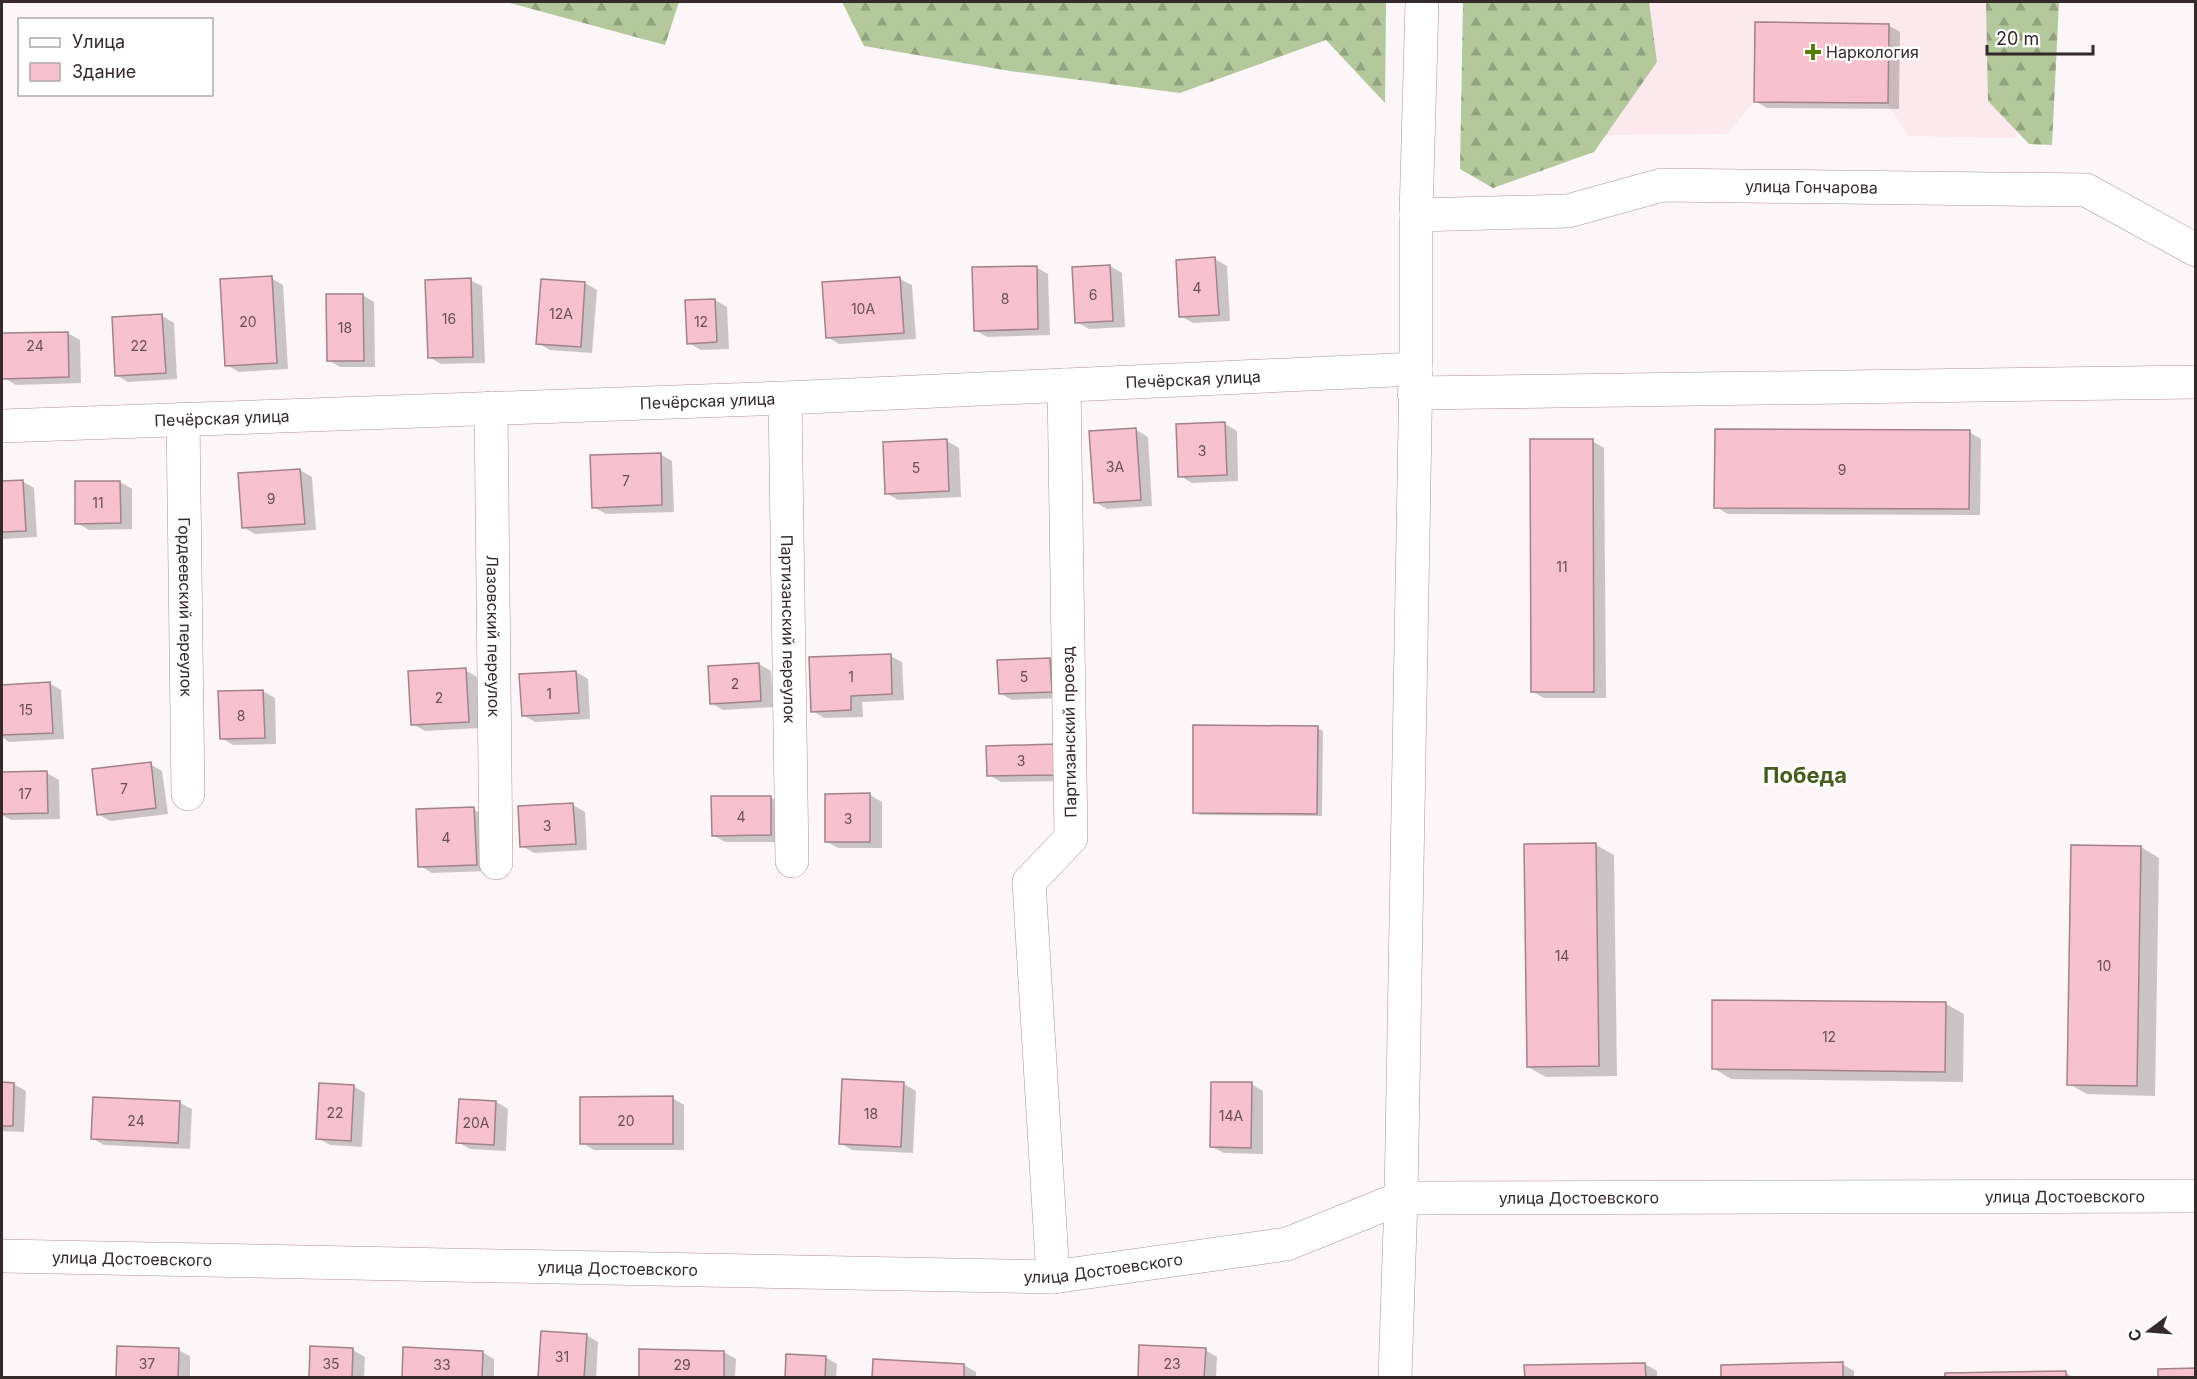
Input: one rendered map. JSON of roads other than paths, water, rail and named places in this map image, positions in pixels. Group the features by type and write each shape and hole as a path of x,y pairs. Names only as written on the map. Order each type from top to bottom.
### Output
{"street":[{"path":"1395,1377 1401,1198 1416,215 1422,2"},
{"name":"улица Гончарова","path":"1416,215 1568,211 1662,185 2086,190 2196,250"},
{"name":"Печёрская улица","path":"2,426 785,398 1064,385 1415,381 2196,382"},
{"name":"Партизанский проезд","path":"1053,1277 1029,882 1071,838 1064,385"},
{"name":"Партизанский переулок","path":"785,398 792,861"},
{"name":"Лазовский переулок","path":"491,408 496,863"},
{"name":"Гордеевский переулок","path":"183,419 188,794"},
{"name":"улица Достоевского","path":"2,1256 1053,1277 1287,1244 1401,1198 2196,1196"}],"place":[{"name":"Наркология","path":"1813,52"}],"district":[{"name":"Победа","path":"1805,775"}]}
